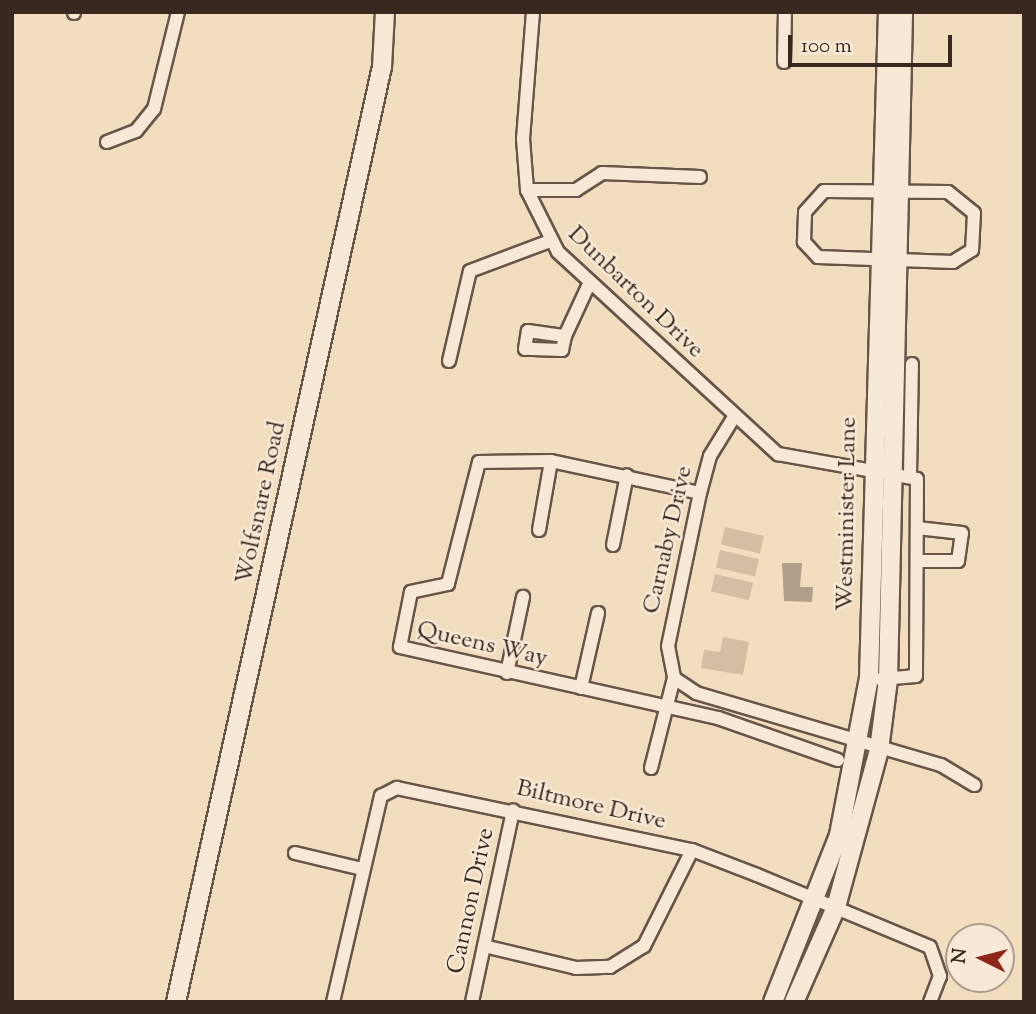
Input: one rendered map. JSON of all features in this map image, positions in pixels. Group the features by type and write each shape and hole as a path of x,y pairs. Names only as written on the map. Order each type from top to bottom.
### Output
{"street":[{"path":"107,142 136,131 154,109 178,12"},
{"name":"Wolfsnare Road","path":"176,1002 380,79 385,12"},
{"name":"Dunbarton Drive","path":"533,12 523,139 527,190 550,241 589,284 778,454 873,472 902,474"},
{"path":"784,62 785,12"},
{"name":"Westminister Lane","path":"773,1002 818,900 859,745 869,678 873,472 887,260 888,12"},
{"name":"Westminister Lane","path":"888,192 903,12"},
{"path":"527,190 576,190 602,173 700,177"},
{"path":"819,192 948,192 975,216 974,246 964,259 887,260 818,257 804,236 806,208 819,192"},
{"path":"449,361 470,271 550,241"},
{"name":"Westminister Lane","path":"794,1002 836,907 879,750 888,680 902,474 887,260"},
{"path":"565,336 589,284"},
{"path":"869,678 888,680 916,676 918,484 902,474 912,364"},
{"name":"Carnaby Drive","path":"651,768 674,678 668,646 700,493 710,456 734,417"},
{"path":"539,530 551,461"},
{"name":"Queens Way","path":"700,493 551,461 479,462 448,584 411,592 397,638 405,650 754,728 838,760"},
{"path":"613,545 626,475"},
{"path":"917,528 962,533 958,561 917,561"},
{"path":"507,673 523,597"},
{"path":"581,688 598,613"},
{"path":"674,678 689,690 759,709 859,745 941,765 974,785"},
{"path":"754,728 759,709"},
{"name":"Biltmore Drive","path":"333,1002 362,869 381,796 388,790 513,810 692,850 930,947 940,976 930,1002"},
{"name":"Cannon Drive","path":"472,1002 513,810"},
{"path":"484,946 576,968 610,967 644,946 692,850"},
{"path":"295,853 362,869"}],"shaded area":[{"path":"725,527 764,536 760,554 721,545"},
{"path":"720,550 759,559 755,577 716,568"},
{"path":"782,563 802,563 800,587 813,587 812,602 784,601"},
{"path":"715,574 753,583 749,600 711,592"},
{"path":"723,637 749,642 743,675 701,668 704,650 720,652"}]}
